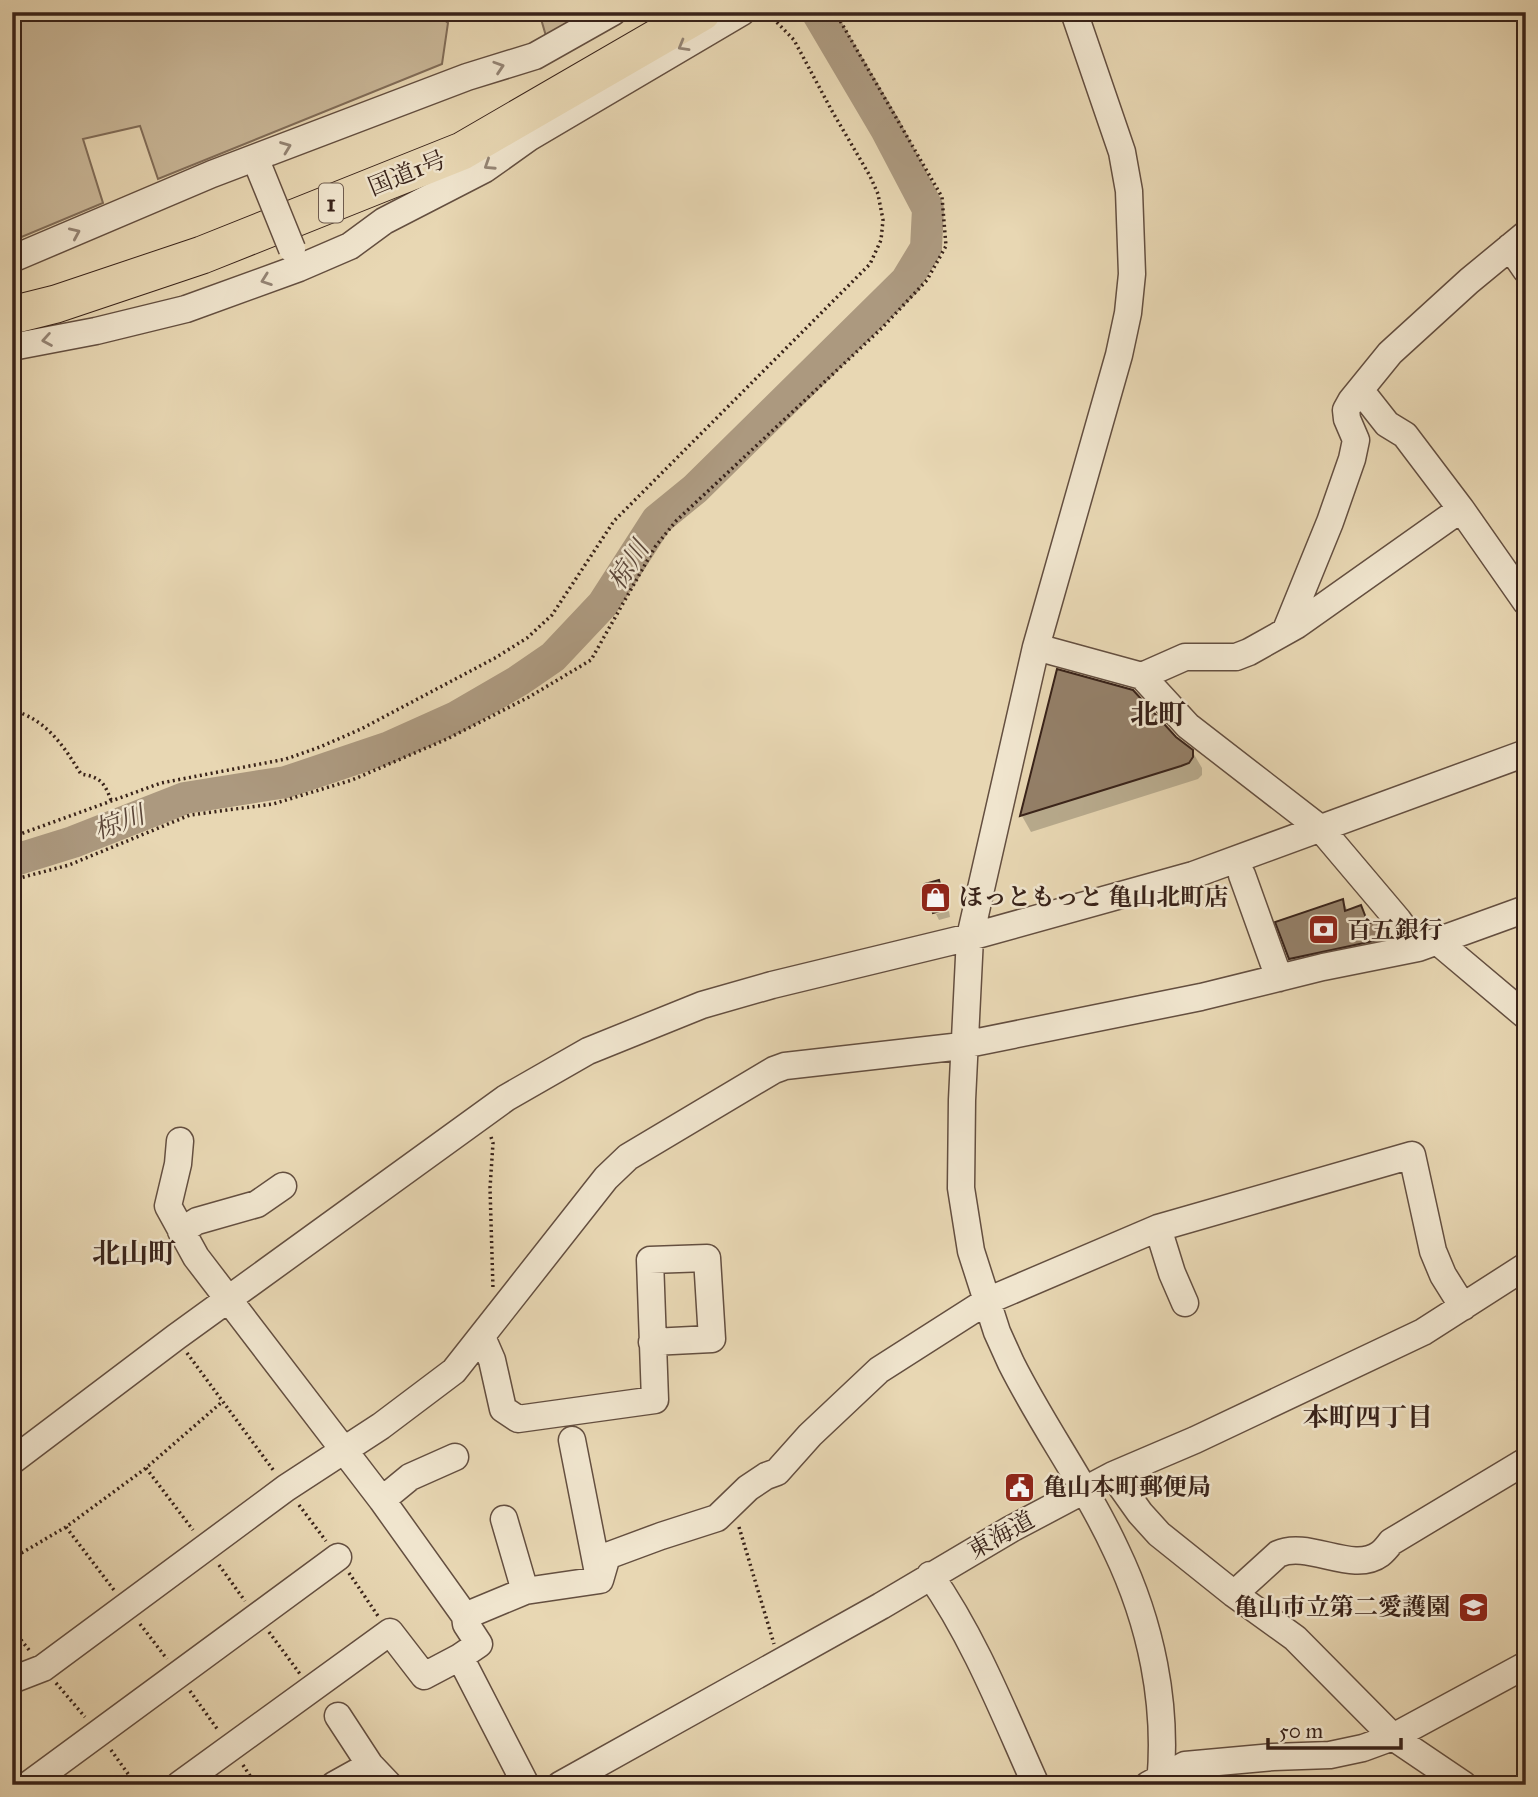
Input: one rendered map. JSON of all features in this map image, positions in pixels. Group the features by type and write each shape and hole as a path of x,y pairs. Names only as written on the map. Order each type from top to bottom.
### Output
{"highway":[{"name":"国道1号","path":"12,315 56,304 202,256 462,151 702,12"}],"street":[{"path":"12,259 212,174 258,164 467,78 535,55 613,12"},
{"path":"12,347 96,331 186,309 295,259 350,246 384,221 485,169 530,137 742,12"},
{"path":"1074,12 1122,152 1130,202 1132,274 1128,313 1119,355 1036,647 970,937 967,1044 962,1100 961,1188 971,1251 1011,1363 1025,1392 1116,1548 1145,1625 1156,1669 1161,1710 1156,1782"},
{"path":"258,164 295,259"},
{"path":"1286,630 1330,522 1352,459 1356,440 1346,419 1346,410 1390,353 1518,240 1526,270"},
{"path":"1361,391 1387,424 1405,435 1526,602"},
{"path":"1142,676 1185,657 1236,657 1297,625 1461,509"},
{"path":"1036,647 1142,676 1188,726 1321,830 1398,920 1427,945 1526,1016"},
{"path":"12,1461 176,1337 484,1115 547,1073 588,1051 702,1005 772,985 970,937 1194,874 1321,830 1526,753"},
{"path":"1242,875 1279,978"},
{"path":"12,1680 43,1668 286,1488 381,1426 454,1371 607,1178 628,1157 774,1070 785,1066 967,1044 1201,997 1427,945 1526,909"},
{"path":"179,1785 390,1632 424,1676 479,1644 466,1624 465,1616 382,1500 196,1257 168,1206 178,1164 180,1141"},
{"path":"600,1580 607,1556 716,1518 755,1482 777,1472 818,1427 879,1370 987,1301 1158,1228 1412,1155 1433,1251 1443,1275 1463,1307"},
{"path":"181,1231 197,1221 257,1204 283,1186"},
{"path":"1158,1228 1185,1303"},
{"name":"東海道","path":"560,1785 881,1606 1011,1529 1113,1475 1195,1440 1423,1332 1526,1266"},
{"path":"482,1337 492,1360 503,1409 518,1419 655,1400 652,1342"},
{"path":"572,1440 600,1580"},
{"path":"382,1500 410,1477 455,1457"},
{"path":"1234,1594 1284,1551 1299,1550 1354,1560 1366,1560 1378,1555 1391,1542 1526,1461"},
{"path":"1113,1475 1140,1513 1160,1534 1234,1594 1295,1638 1392,1737 1464,1785"},
{"path":"504,1519 525,1591"},
{"path":"28,1785 338,1557"},
{"path":"930,1575 952,1606 992,1685 1035,1785"},
{"path":"465,1616 525,1591 600,1580"},
{"path":"460,1657 526,1785"},
{"path":"1156,1782 1185,1765 1330,1755 1363,1748 1392,1737 1526,1665"},
{"path":"338,1716 370,1765 389,1785"},
{"path":"334,1785 370,1765"}],"path":[{"path":"12,837 161,783 286,759 320,747 361,729 495,658 527,638 552,615 614,521 870,264 881,240 883,220 874,185 794,40 767,12"},
{"path":"12,880 69,865 190,815 273,804 352,780 447,740 529,697 591,660 654,547 676,521 882,328 927,280 946,246 942,197 835,12"},
{"path":"12,710 36,720 51,732 62,743 81,774 95,777 105,784 111,800"},
{"path":"484,1115 493,1143 490,1188 491,1283 499,1316"},
{"path":"176,1337 286,1488"},
{"path":"136,1785 98,1733 14,1631 18,1555 66,1527 146,1468 222,1402"},
{"path":"146,1468 206,1546"},
{"path":"725,1509 739,1527 779,1662"},
{"path":"66,1527 179,1675 256,1785"}],"shaded area":[{"path":"12,12 435,12 448,23 442,64 158,179 140,126 83,139 103,203 12,241"},
{"path":"539,12 593,12 546,36"}],"building":[{"path":"1057,669 1133,690 1176,737 1193,750 1189,763 1020,816"},
{"name":"ほっともっと 亀山北町店","path":"939,880 947,909 933,913 925,884"},
{"name":"百五銀行","path":"1343,899 1345,911 1361,905 1368,923 1377,922 1383,939 1289,959 1275,922"}],"waterway":[{"name":"椋川","path":"12,861 73,842 185,798 286,782 387,748 456,717 553,657 603,604 657,520 695,489 906,281 926,248 928,209 886,129 817,12"}],"place":[{"name":"ほっともっと 亀山北町店","path":"936,897"},
{"name":"百五銀行","path":"1324,930"},
{"name":"亀山本町郵便局","path":"1020,1487"},
{"name":"亀山市立第二愛護園","path":"1473,1607"}],"district":[{"name":"北町","path":"1158,714"},
{"name":"北山町","path":"134,1253"},
{"name":"本町四丁目","path":"1368,1417"}]}
